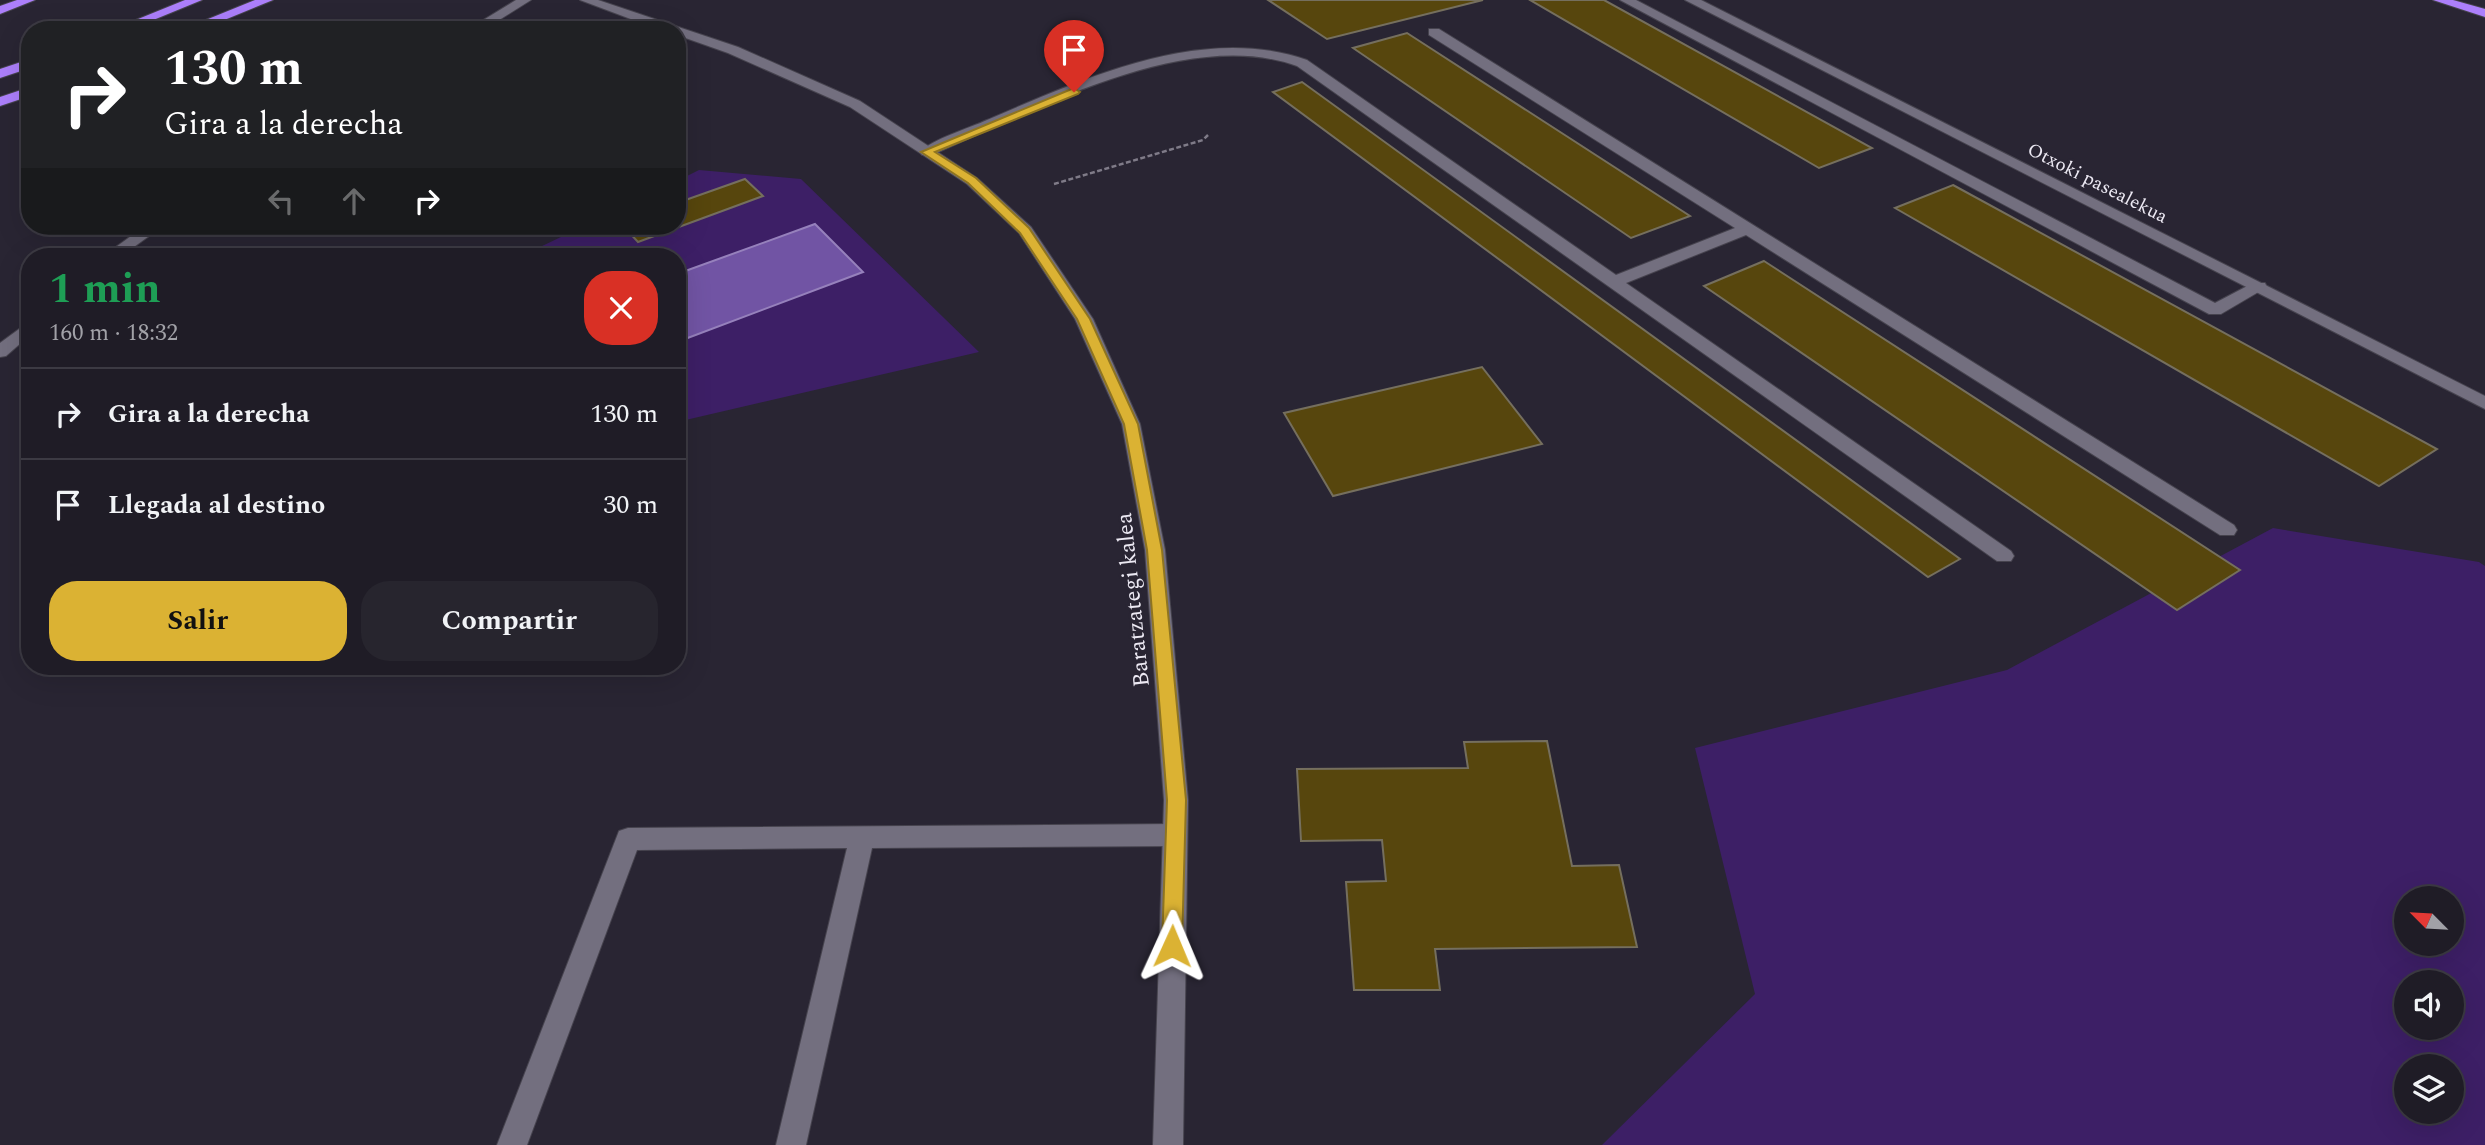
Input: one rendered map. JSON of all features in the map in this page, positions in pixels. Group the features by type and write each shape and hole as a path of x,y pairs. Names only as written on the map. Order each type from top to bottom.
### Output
{"highway":[{"path":"0,10 29,0"},
{"path":"141,21 196,0"},
{"path":"211,21 267,0"},
{"path":"2439,0 2485,13"},
{"path":"2477,0 2485,2"},
{"path":"0,74 21,66"},
{"path":"0,102 21,94"}],"street":[{"path":"489,21 525,0"},
{"name":"Baratzategi kalea","path":"586,0 648,21"},
{"path":"1626,0 2215,310 2259,287"},
{"name":"Otxoki pasealekua","path":"1694,1 2485,404"},
{"path":"1434,32 1745,230 2227,530"},
{"name":"Baratzategi kalea","path":"686,34 733,50 855,104 972,181 1025,230 1084,319 1131,424 1154,550 1176,800 1168,1145"},
{"path":"927,152 1122,72 1204,52 1272,53 1302,63 2004,556"},
{"path":"1613,282 1745,230"},
{"path":"123,248 142,235"},
{"path":"0,352 21,334"},
{"path":"512,1145 628,839 1175,835"},
{"path":"790,1145 862,837"}],"path":[{"path":"1054,184 1203,140 1208,135"}],"shaded area":[{"path":"699,170 801,179 979,352 686,420 686,248 538,248 565,235 686,235 686,176"},
{"path":"815,224 863,272 686,339 686,271"},
{"path":"2273,528 2479,562 2485,566 2485,1145 1602,1145 1755,994 1695,748 2007,670"}],"building":[{"path":"1268,0 1483,0 1327,39"},
{"path":"1530,0 1604,0 1872,148 1819,168"},
{"path":"1407,33 1690,216 1631,238 1353,48"},
{"path":"1302,82 1960,559 1928,577 1273,92"},
{"path":"745,179 763,196 686,224 686,200"},
{"path":"1953,185 2437,449 2379,486 1895,208"},
{"path":"632,235 657,235 638,242"},
{"path":"1764,261 2240,570 2177,610 1704,286"},
{"path":"1482,367 1542,444 1333,496 1284,413"},
{"path":"1547,741 1572,866 1619,865 1637,947 1435,949 1440,990 1354,990 1346,882 1386,881 1382,840 1301,841 1297,769 1468,768 1464,742"}],"route":[{"path":"1074,92 927,152 972,181 1025,230 1084,319 1131,424 1154,550 1176,800 1172,946"}]}
